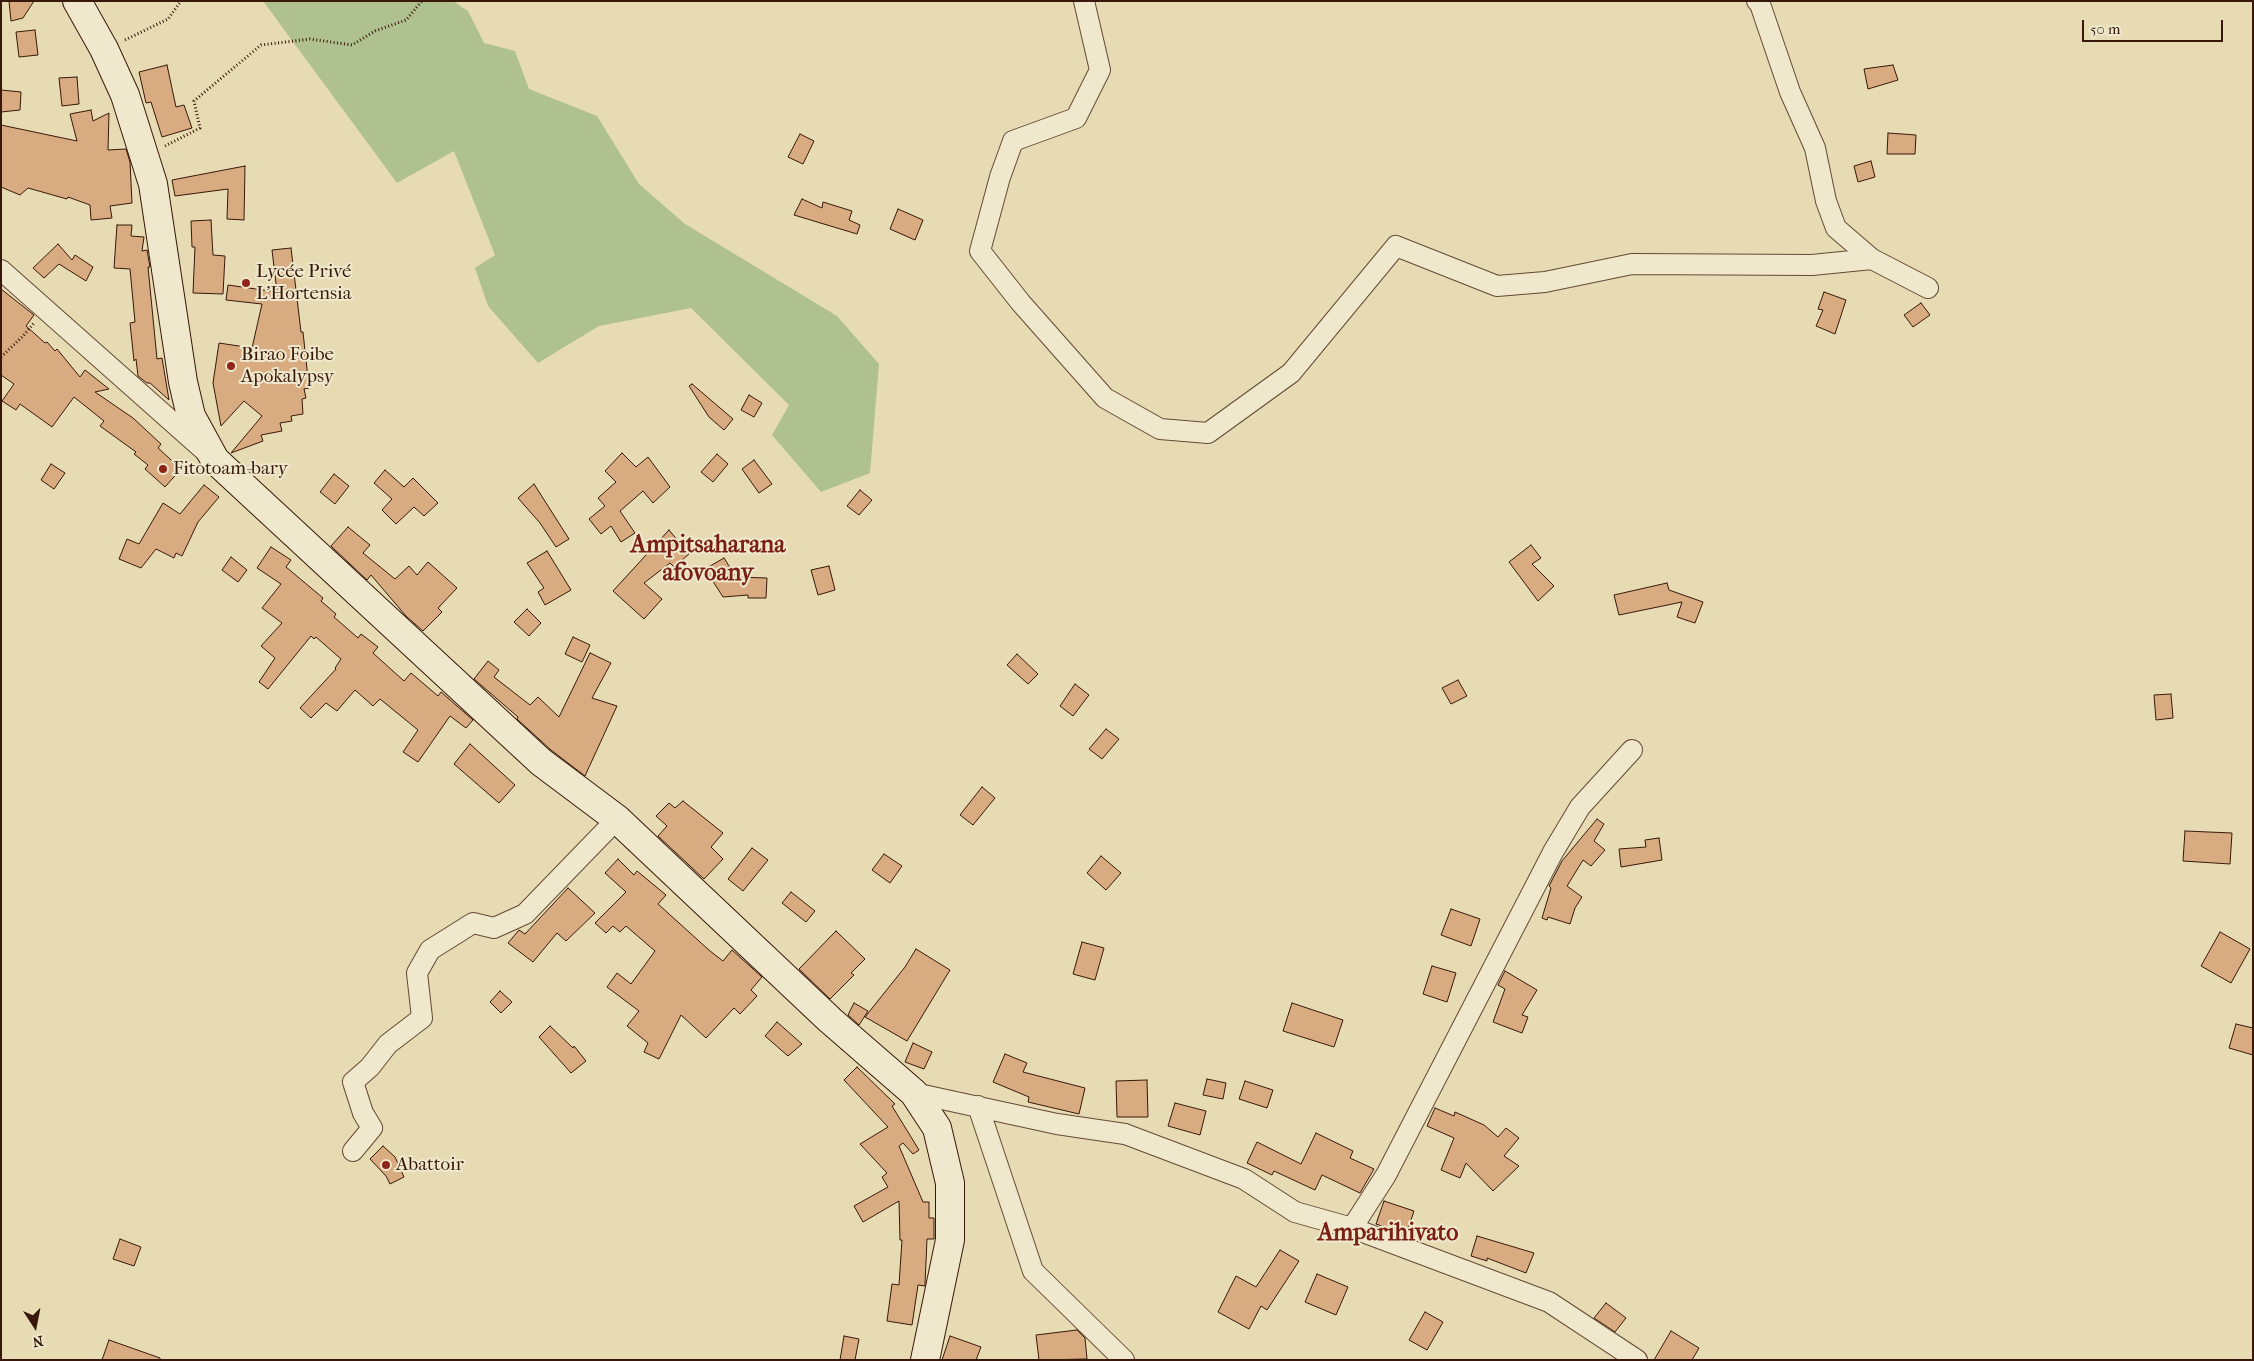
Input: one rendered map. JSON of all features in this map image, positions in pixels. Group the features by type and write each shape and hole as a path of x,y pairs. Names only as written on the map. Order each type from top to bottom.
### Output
{"main road":[{"path":"78,1 104,49 125,95 153,184 183,382 191,416 215,460 541,762 617,820 830,1020 914,1093 937,1128 950,1183 950,1240 925,1360"}],"street":[{"path":"1084,1 1100,70 1076,118 1013,142 1000,177 980,251 1021,303 1105,398 1160,429 1208,433 1290,374 1396,246 1498,286 1546,282 1632,264 1812,265 1872,259"},
{"path":"1757,1 1760,4 1790,92 1815,148 1826,201 1836,228 1872,259 1928,288"},
{"path":"1,270 215,460"},
{"path":"1352,1228 1386,1175 1553,852 1580,807 1632,750"},
{"path":"353,1151 372,1128 362,1113 353,1082 370,1067 388,1044 422,1018 417,973 430,950 473,923 494,928 525,914 617,820"},
{"path":"914,1093 1058,1124 1125,1134 1244,1179 1295,1212 1352,1228 1549,1302 1637,1360"},
{"path":"978,1106 1033,1271 1124,1360"}],"path":[{"path":"104,49 168,19 181,1"},
{"path":"144,155 180,140 200,128 194,102 260,45 310,39 352,45 375,31 406,20 422,1"},
{"path":"1,356 23,336 44,308"}],"green space":[{"path":"263,1 453,1 468,11 484,43 515,51 529,89 597,116 639,184 685,224 837,316 879,364 870,473 821,492 772,435 789,405 691,308 599,326 538,363 488,306 475,268 495,255 454,151 397,183"}],"building":[{"path":"9,1 34,1 23,18 11,21"},
{"path":"35,30 38,55 19,57 16,32"},
{"path":"167,65 176,107 184,105 192,128 162,137 151,102 146,103 139,72"},
{"path":"1893,65 1898,80 1868,89 1864,69"},
{"path":"77,77 79,104 62,106 59,78"},
{"path":"1,90 21,92 20,110 1,112"},
{"path":"91,110 93,121 109,113 108,150 126,149 130,162 132,203 110,206 112,218 91,220 90,205 68,197 67,199 28,188 20,195 1,187 1,125 77,141 70,114"},
{"path":"1888,133 1916,135 1915,154 1887,154"},
{"path":"800,134 814,141 803,164 788,157"},
{"path":"1871,161 1875,177 1858,182 1854,166"},
{"path":"245,166 244,220 227,219 228,189 175,196 172,180"},
{"path":"802,199 822,208 823,202 852,211 849,220 860,225 857,234 794,215"},
{"path":"898,209 923,220 915,240 890,229"},
{"path":"211,220 213,255 225,256 223,294 193,293 195,247 192,247 191,221"},
{"path":"117,225 132,225 131,236 144,237 142,251 147,250 150,267 148,267 157,359 162,358 169,400 150,383 147,383 138,376 136,359 134,361 130,323 135,322 130,269 114,268"},
{"path":"58,244 72,260 75,255 93,267 86,281 59,264 44,278 33,268"},
{"path":"291,248 309,388 304,389 306,398 302,399 303,414 291,416 292,421 280,423 282,431 261,435 263,441 231,453 262,416 244,401 221,426 213,383 219,343 252,348 262,304 226,300 228,285 277,292 272,250"},
{"path":"1,289 34,315 26,326 45,343 47,342 55,351 57,349 80,377 85,370 109,389 95,392 133,418 161,444 158,448 181,469 165,487 145,469 148,465 134,454 136,452 100,426 104,421 74,397 52,427 20,404 16,410 2,401 14,384 1,375"},
{"path":"1824,292 1846,300 1835,334 1816,326 1823,310 1818,309"},
{"path":"1921,303 1930,315 1913,327 1904,315"},
{"path":"692,384 733,419 724,430 709,417 689,386"},
{"path":"749,395 762,403 754,417 741,410"},
{"path":"622,453 636,467 648,457 670,487 653,503 643,491 620,511 635,533 621,542 611,526 601,534 589,519 605,506 598,498 616,482 605,471"},
{"path":"717,454 728,464 713,482 701,472"},
{"path":"754,460 772,484 759,493 742,469"},
{"path":"51,464 65,473 54,489 41,480"},
{"path":"385,470 404,487 413,478 438,503 424,516 414,507 396,524 382,510 392,499 374,483"},
{"path":"334,474 349,486 335,504 320,492"},
{"path":"534,484 569,539 556,547 540,523 518,498"},
{"path":"204,485 219,497 198,522 182,556 176,553 174,558 156,549 141,568 119,559 127,539 139,544 163,503 180,514"},
{"path":"860,490 872,500 859,515 847,506"},
{"path":"348,527 370,545 363,553 395,579 409,566 417,575 428,562 457,588 438,608 442,612 423,631 406,616 371,575 367,580 331,546"},
{"path":"669,530 689,554 674,567 670,563 644,583 662,599 644,619 613,591"},
{"path":"1531,545 1541,558 1532,564 1554,586 1538,601 1509,562"},
{"path":"271,547 291,560 286,567 323,598 321,601 336,614 334,617 358,638 361,634 378,647 373,653 404,681 411,673 438,696 441,692 473,720 466,728 450,716 418,762 403,752 418,730 380,699 373,706 355,690 337,711 326,703 311,718 300,708 336,669 341,659 316,637 314,639 311,636 268,689 259,682 275,658 261,646 282,623 262,608 281,584 257,568"},
{"path":"547,551 571,590 545,605 538,592 544,588 527,563"},
{"path":"231,557 247,570 238,582 222,570"},
{"path":"724,558 736,577 767,578 766,598 748,598 748,595 723,597 705,569"},
{"path":"829,566 835,590 818,595 811,570"},
{"path":"1667,583 1669,590 1703,602 1695,623 1677,617 1682,602 1619,615 1614,595"},
{"path":"527,609 541,623 529,636 514,622"},
{"path":"573,637 590,645 582,662 565,654"},
{"path":"590,653 611,663 592,698 617,706 585,776 551,750 517,719 518,717 474,679 488,661 499,670 494,677 530,705 538,697 559,717"},
{"path":"1017,654 1038,674 1028,684 1007,665"},
{"path":"1458,680 1467,696 1451,704 1442,688"},
{"path":"1075,684 1089,695 1073,716 1060,706"},
{"path":"2171,694 2173,718 2156,720 2154,695"},
{"path":"1106,729 1119,739 1102,759 1089,749"},
{"path":"470,744 515,785 499,803 454,764"},
{"path":"982,787 995,798 973,825 960,815"},
{"path":"683,801 723,833 711,847 723,859 704,879 658,836 667,826 656,816 669,803 675,808"},
{"path":"1597,819 1604,824 1594,841 1605,850 1591,866 1583,860 1567,886 1582,897 1575,908 1570,924 1548,917 1547,920 1542,918 1551,888 1549,886 1562,861"},
{"path":"2185,831 2232,833 2230,864 2183,861"},
{"path":"1659,838 1662,860 1621,867 1619,849 1646,847 1645,840"},
{"path":"752,848 768,860 743,891 728,879"},
{"path":"884,854 902,866 890,883 872,870"},
{"path":"1101,856 1121,873 1106,890 1087,873"},
{"path":"618,859 634,875 637,871 666,895 658,904 710,951 723,961 732,950 762,977 751,990 757,996 740,1014 734,1008 706,1038 681,1015 659,1059 644,1052 648,1043 627,1026 639,1011 607,987 617,973 631,984 655,951 626,926 620,932 613,926 606,933 595,923 626,892 605,873"},
{"path":"568,888 595,913 566,941 557,933 533,962 508,943 519,930 525,934"},
{"path":"791,892 815,911 806,922 782,903"},
{"path":"1451,909 1480,919 1471,946 1441,935"},
{"path":"836,931 865,959 851,973 854,975 830,999 799,969"},
{"path":"2220,932 2250,949 2231,983 2201,966"},
{"path":"1082,942 1104,948 1095,980 1073,974"},
{"path":"916,949 950,970 907,1041 865,1017 905,967"},
{"path":"1432,966 1456,973 1447,1002 1423,994"},
{"path":"1505,971 1537,990 1522,1015 1528,1017 1522,1033 1493,1022 1505,989 1498,985"},
{"path":"500,991 512,1002 501,1013 490,1002"},
{"path":"854,1003 868,1011 859,1025 848,1015"},
{"path":"1292,1003 1343,1020 1334,1047 1283,1031"},
{"path":"777,1022 802,1044 788,1056 765,1036"},
{"path":"2236,1024 2253,1028 2253,1055 2229,1048"},
{"path":"550,1026 573,1048 574,1046 586,1061 571,1073 539,1037"},
{"path":"913,1043 932,1052 924,1069 905,1062"},
{"path":"1005,1054 1027,1063 1023,1072 1085,1088 1079,1114 1028,1102 1029,1097 993,1082"},
{"path":"857,1067 895,1104 892,1106 919,1150 913,1154 903,1143 899,1146 923,1202 929,1202 929,1218 934,1218 934,1239 927,1239 925,1286 918,1285 912,1325 887,1321 892,1284 899,1285 902,1240 900,1240 899,1201 863,1222 854,1206 888,1187 882,1177 887,1173 860,1144 888,1127 844,1080"},
{"path":"1207,1079 1226,1083 1223,1099 1203,1095"},
{"path":"1147,1080 1148,1117 1117,1117 1116,1081"},
{"path":"1245,1081 1273,1090 1267,1108 1239,1099"},
{"path":"1175,1103 1206,1111 1200,1135 1168,1126"},
{"path":"1435,1108 1454,1116 1455,1112 1484,1125 1498,1137 1506,1128 1519,1138 1504,1156 1519,1166 1493,1191 1466,1163 1460,1178 1441,1170 1454,1138 1427,1126"},
{"path":"1316,1133 1353,1151 1350,1158 1374,1169 1360,1193 1322,1175 1315,1190 1274,1171 1272,1175 1247,1163 1257,1142 1301,1164"},
{"path":"383,1146 395,1157 404,1177 390,1184 386,1176 370,1159"},
{"path":"1384,1201 1414,1211 1406,1235 1376,1224"},
{"path":"1477,1236 1534,1253 1526,1273 1487,1258 1487,1261 1471,1256"},
{"path":"120,1239 141,1247 134,1266 113,1259"},
{"path":"1280,1250 1299,1261 1267,1310 1261,1306 1249,1329 1218,1312 1236,1276 1256,1287"},
{"path":"1317,1274 1348,1287 1336,1315 1305,1302"},
{"path":"1606,1303 1626,1318 1615,1332 1594,1318"},
{"path":"1425,1312 1443,1322 1427,1350 1409,1340"},
{"path":"1077,1330 1085,1338 1087,1359 1039,1360 1036,1335"},
{"path":"1671,1331 1699,1348 1692,1360 1654,1360"},
{"path":"844,1336 859,1339 855,1360 840,1360"},
{"path":"950,1336 981,1347 976,1360 942,1360"},
{"path":"109,1340 160,1358 160,1360 102,1360"}],"place":[{"name":"Lycée Privé L'Hortensia","path":"246,283"},
{"name":"Birao Foibe Apokalypsy","path":"231,366"},
{"name":"Fitotoam-bary","path":"163,469"},
{"name":"Abattoir","path":"386,1165"}],"district":[{"name":"Ampitsaharana afovoany","path":"708,560"},
{"name":"Amparihivato","path":"1388,1234"}]}
